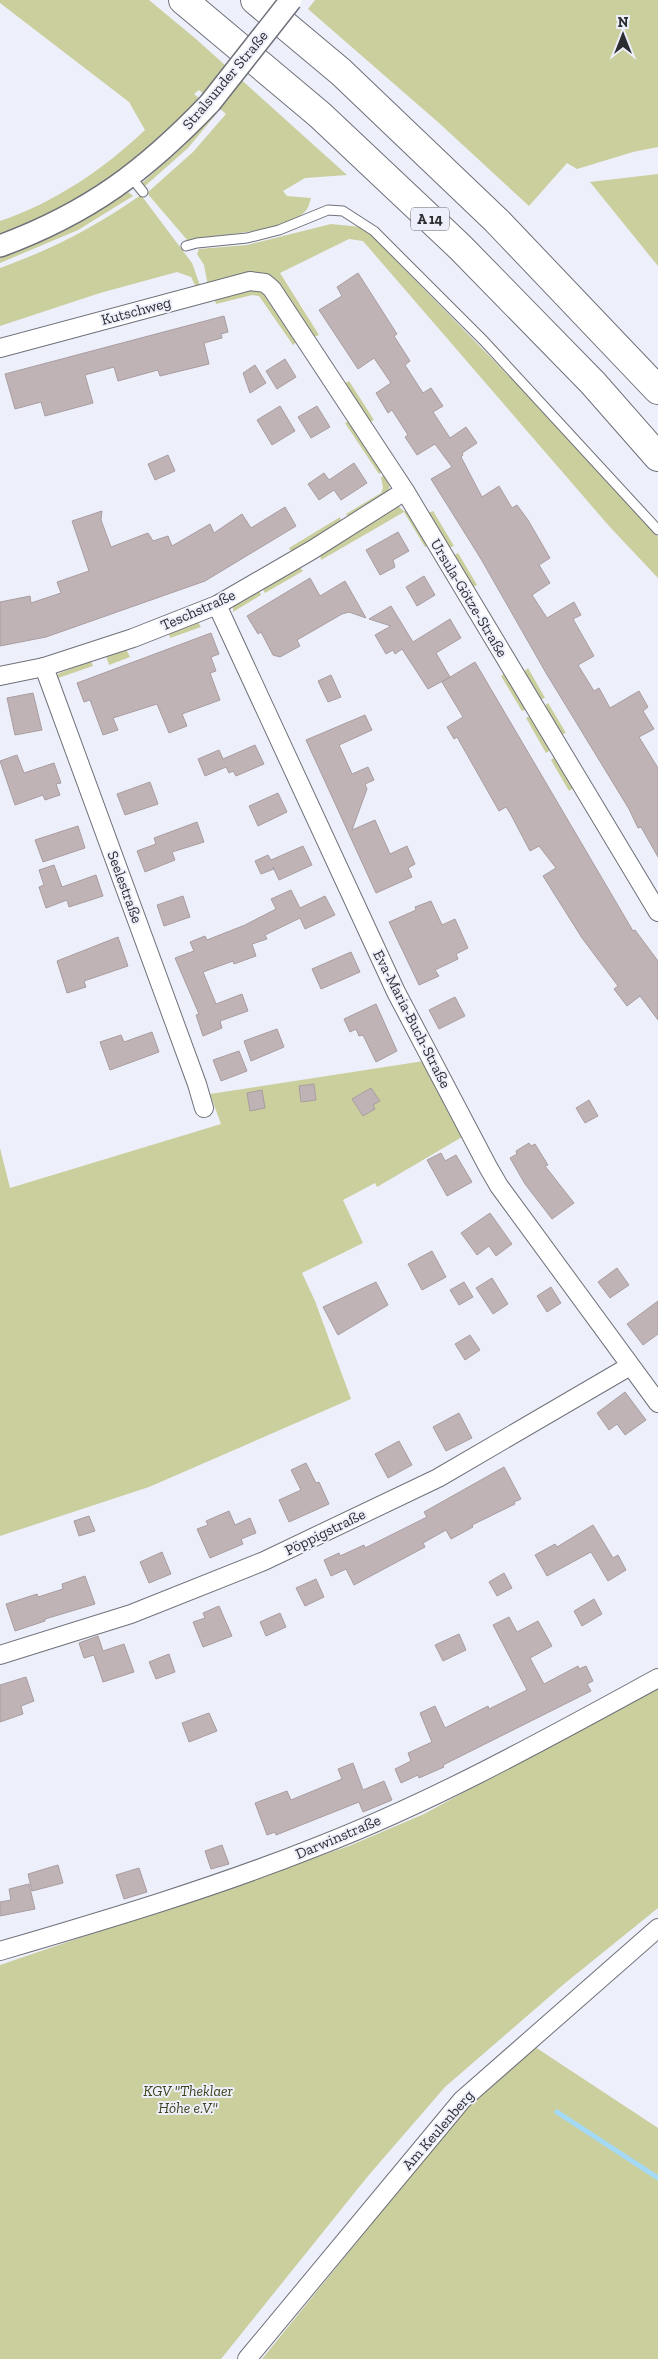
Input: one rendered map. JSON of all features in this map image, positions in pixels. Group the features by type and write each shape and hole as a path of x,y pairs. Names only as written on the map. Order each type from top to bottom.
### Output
{"highway":[{"name":"A 14","path":"183,0 320,115 460,248 593,383 658,458"},
{"path":"255,0 341,72 497,221 632,360 658,390"}],"street":[{"name":"Stralsunder Straße","path":"0,246 29,235 137,184 176,138 210,103 291,0"},
{"name":"Kutschweg","path":"0,348 250,281 265,283 272,288"},
{"name":"Ursula-Götze-Straße","path":"272,288 405,491 658,912"},
{"name":"Teschstraße","path":"0,676 44,667 133,638 218,605 312,550 405,491"},
{"name":"Eva-Maria-Buch-Straße","path":"218,605 396,992 488,1167 499,1186 658,1404"},
{"name":"Seelestraße","path":"44,667 197,1084 204,1108"},
{"name":"Pöppigstraße","path":"0,1655 131,1614 264,1561 438,1478 630,1366"},
{"name":"Darwinstraße","path":"0,1951 206,1888 317,1847 480,1773 658,1678"},
{"name":"Am Keulenberg","path":"247,2359 462,2100 658,1928"}],"lane":[{"path":"186,246 197,243 247,238 279,230 328,210 343,211 374,231 484,341 658,530"}],"green space":[{"path":"0,0 149,0 196,39 347,175 305,178 283,191 287,196 311,198 307,209 298,217 285,223 269,228 188,241 147,193 193,152 226,114 199,90 194,94 200,99 185,114 139,157 106,183 62,209 0,236 0,221 20,214 59,195 113,158 145,130 129,102 0,3"},
{"path":"315,0 658,0 658,147 633,152 577,169 567,163 529,206 439,123 308,9"},
{"path":"214,112 217,113 188,148 145,186 143,185 143,182 185,145"},
{"path":"658,174 658,266 590,182"},
{"path":"128,192 133,196 78,230 0,263 0,258 66,229 98,212"},
{"path":"141,195 192,263 201,288 197,289 191,277 177,272 100,293 0,326 0,268 38,253 73,236 106,218"},
{"path":"331,224 361,227 371,235 560,428 658,537 658,578 609,526 363,241 349,239 280,273 319,335 313,337 271,277 256,274 248,275 208,286 204,265 197,254 199,249 247,245"},
{"path":"247,287 264,291 298,341 293,345 259,296 252,295 216,304 214,297"},
{"path":"349,381 374,420 369,422 344,384"},
{"path":"351,420 384,470 379,474 345,423"},
{"path":"387,474 390,484 388,493 351,519 346,514 381,493 383,488 381,477"},
{"path":"398,506 404,511 409,511 430,544 425,547 404,512 321,560 320,553"},
{"path":"433,511 454,546 449,548 428,513"},
{"path":"340,517 342,525 293,554 289,548"},
{"path":"458,553 477,585 471,588 453,556"},
{"path":"299,566 303,571 265,593 262,588"},
{"path":"259,590 261,595 233,612 233,606"},
{"path":"198,622 201,627 170,638 169,633"},
{"path":"126,649 130,657 109,665 106,656"},
{"path":"91,661 93,666 58,678 57,675 60,673"},
{"path":"528,668 545,698 539,700 523,673"},
{"path":"506,673 528,709 522,711 501,676"},
{"path":"548,703 566,733 560,735 543,707"},
{"path":"532,715 552,749 546,753 526,718"},
{"path":"556,756 575,787 569,791 551,760"},
{"path":"424,1061 462,1137 377,1187 375,1183 343,1200 363,1243 302,1273 315,1301 351,1399 149,1487 0,1536 0,1148 10,1188 221,1124 210,1094"},
{"name":"KGV \"Theklaer Höhe e.V.\"","path":"658,1687 658,1908 564,1984 445,2087 368,2176 221,2359 0,2359 0,1965 349,1846 424,1814"},
{"path":"532,2045 658,2128 658,2359 262,2359 468,2105"}],"building":[{"path":"358,273 397,334 394,336 410,361 405,365 423,393 431,388 443,406 433,412 450,438 466,427 477,443 462,453 461,457 482,497 499,486 512,508 517,505 528,520 550,558 539,565 550,583 532,595 547,618 574,602 581,615 573,619 594,656 578,665 594,691 599,688 610,708 639,691 648,707 643,711 654,729 639,737 658,768 658,857 641,827 638,828 629,809 546,673 481,559 431,479 452,467 435,444 417,455 405,437 408,435 392,410 388,413 376,393 391,383 374,358 358,369 319,310 342,296 337,287"},
{"path":"224,316 228,332 221,334 222,338 204,343 209,364 160,376 158,370 118,381 114,367 85,375 93,403 45,416 41,402 15,409 5,374"},
{"path":"285,359 296,377 277,389 266,371"},
{"path":"255,365 266,383 250,393 243,373"},
{"path":"280,406 295,431 272,445 257,420"},
{"path":"317,406 330,427 311,438 298,417"},
{"path":"168,455 175,471 155,480 148,464"},
{"path":"354,463 367,483 341,500 334,490 319,500 308,484 324,473 329,480"},
{"path":"285,507 296,526 205,581 46,637 0,646 0,602 30,596 31,603 61,593 57,582 89,571 72,521 102,511 101,520 111,547 148,533 153,541 168,536 172,546 210,524 214,533 242,514 251,528"},
{"path":"398,532 409,551 393,560 395,567 380,575 366,550"},
{"path":"424,576 435,595 417,606 406,587"},
{"path":"310,578 320,596 345,581 366,618 349,612 342,614 297,640 300,646 280,657 273,655 261,632 258,634 247,616"},
{"path":"391,606 413,642 450,619 461,638 436,653 450,677 428,689 402,649 395,654 393,650 386,654 375,635 391,626 369,619"},
{"path":"211,633 219,654 211,657 216,671 210,673 220,700 182,714 187,726 169,733 157,704 113,718 118,730 103,735 90,700 84,702 77,683"},
{"path":"475,662 633,931 635,930 658,961 658,1020 640,996 627,1006 614,989 618,986 582,938 543,876 556,868 539,846 530,851 506,807 499,811 457,737 454,739 447,727 463,717 442,682"},
{"path":"331,675 341,697 328,702 318,681"},
{"path":"33,693 42,730 15,735 7,698"},
{"path":"365,715 372,730 339,745 352,774 368,767 374,780 365,784 367,789 352,830 375,820 390,854 407,846 415,864 408,868 412,877 376,893 306,740"},
{"path":"255,745 264,764 236,776 233,771 229,773 226,767 205,776 198,759 219,750 223,759"},
{"path":"17,755 24,773 54,763 61,783 56,784 60,795 45,800 43,795 15,805 0,761"},
{"path":"150,782 158,804 125,815 117,794"},
{"path":"278,793 287,812 258,826 249,806"},
{"path":"197,822 204,842 172,852 175,860 145,872 137,851 156,844 154,838"},
{"path":"78,826 85,848 43,862 35,840"},
{"path":"303,846 312,865 279,880 274,869 261,874 255,861 268,855 271,860"},
{"path":"54,865 62,887 96,875 103,896 69,907 67,900 46,908 39,887 44,885 39,870"},
{"path":"291,890 300,908 325,896 335,915 305,929 300,918 265,935 267,939 252,944 256,956 234,964 233,961 203,972 216,1004 242,994 248,1011 220,1021 222,1028 203,1036 196,1015 199,1014 175,958 194,951 190,942 205,936 207,940 245,925 276,909 271,899"},
{"path":"183,896 190,917 164,926 157,905"},
{"path":"431,901 442,925 455,919 468,948 456,954 458,959 435,970 439,976 419,985 389,922 416,910 415,907"},
{"path":"118,937 128,966 84,981 86,987 67,993 57,961"},
{"path":"351,952 360,972 321,989 312,969"},
{"path":"455,997 465,1016 439,1029 429,1010"},
{"path":"376,1004 397,1051 376,1062 363,1035 359,1036 356,1029 350,1032 344,1019"},
{"path":"277,1029 284,1047 251,1061 244,1041"},
{"path":"152,1032 159,1052 110,1070 100,1042 121,1035 124,1042"},
{"path":"239,1051 247,1071 221,1081 213,1060"},
{"path":"314,1084 316,1100 301,1102 299,1086"},
{"path":"371,1088 380,1101 373,1105 375,1109 363,1116 352,1099"},
{"path":"262,1090 265,1108 250,1111 247,1093"},
{"path":"589,1100 598,1116 585,1123 576,1108"},
{"path":"529,1143 531,1146 535,1144 548,1165 545,1166 574,1203 552,1219 525,1184 510,1158 517,1154 516,1151"},
{"path":"441,1153 445,1161 456,1155 472,1182 447,1196 427,1160"},
{"path":"490,1213 512,1244 496,1256 489,1246 477,1255 461,1233"},
{"path":"432,1251 446,1277 422,1290 408,1264"},
{"path":"617,1268 629,1285 610,1298 598,1282"},
{"path":"492,1278 508,1304 493,1314 476,1288"},
{"path":"376,1282 388,1305 338,1335 323,1307"},
{"path":"464,1282 473,1297 459,1305 450,1290"},
{"path":"551,1287 561,1303 547,1312 537,1296"},
{"path":"658,1301 658,1334 643,1345 627,1324"},
{"path":"470,1335 480,1350 465,1360 455,1344"},
{"path":"625,1392 646,1420 625,1435 617,1424 609,1430 597,1413"},
{"path":"459,1413 472,1438 446,1451 433,1427"},
{"path":"399,1441 412,1465 388,1478 375,1454"},
{"path":"306,1463 316,1483 319,1482 329,1504 289,1522 279,1500 301,1490 291,1470"},
{"path":"504,1467 521,1499 514,1502 515,1504 472,1525 473,1527 451,1539 446,1530 423,1543 425,1547 354,1585 346,1569 331,1576 324,1560 339,1553 340,1556 364,1545 365,1548 427,1517 424,1512"},
{"path":"229,1511 235,1525 250,1518 256,1533 241,1539 243,1544 210,1558 197,1529 208,1525 206,1521"},
{"path":"89,1516 95,1531 79,1536 74,1521"},
{"path":"593,1525 613,1558 618,1555 626,1570 608,1581 591,1552 547,1576 535,1555 555,1544 557,1547"},
{"path":"162,1552 171,1574 149,1583 140,1562"},
{"path":"504,1573 512,1588 497,1596 489,1582"},
{"path":"85,1576 95,1604 45,1619 45,1621 15,1631 6,1604 37,1594 38,1597 63,1589 62,1584"},
{"path":"316,1579 324,1597 305,1606 296,1588"},
{"path":"594,1599 602,1614 582,1626 574,1611"},
{"path":"219,1606 232,1636 203,1647 193,1622 205,1618 203,1613"},
{"path":"280,1613 286,1627 266,1636 260,1622"},
{"path":"509,1617 517,1632 538,1621 552,1646 530,1658 544,1684 578,1666 579,1669 586,1666 593,1681 587,1684 591,1691 443,1765 444,1767 419,1778 418,1775 401,1783 395,1769 411,1761 408,1753 432,1742 420,1713 435,1706 445,1728 488,1706 489,1709 527,1690 493,1625"},
{"path":"459,1634 466,1650 443,1661 435,1645"},
{"path":"98,1636 103,1651 124,1644 134,1672 103,1682 94,1655 84,1658 79,1643"},
{"path":"169,1654 175,1672 156,1679 149,1662"},
{"path":"26,1677 34,1701 21,1706 23,1714 0,1722 0,1685"},
{"path":"209,1713 217,1731 189,1742 182,1723"},
{"path":"353,1763 363,1790 384,1781 392,1800 363,1812 359,1802 276,1835 275,1832 267,1835 255,1803 287,1791 291,1800 342,1779 338,1769"},
{"path":"222,1845 229,1864 211,1869 205,1851"},
{"path":"58,1865 63,1883 32,1891 28,1874"},
{"path":"139,1868 147,1892 124,1899 116,1875"},
{"path":"29,1884 35,1909 0,1916 0,1902 11,1900 9,1889"}],"waterway":[{"path":"557,2112 658,2178"}]}
